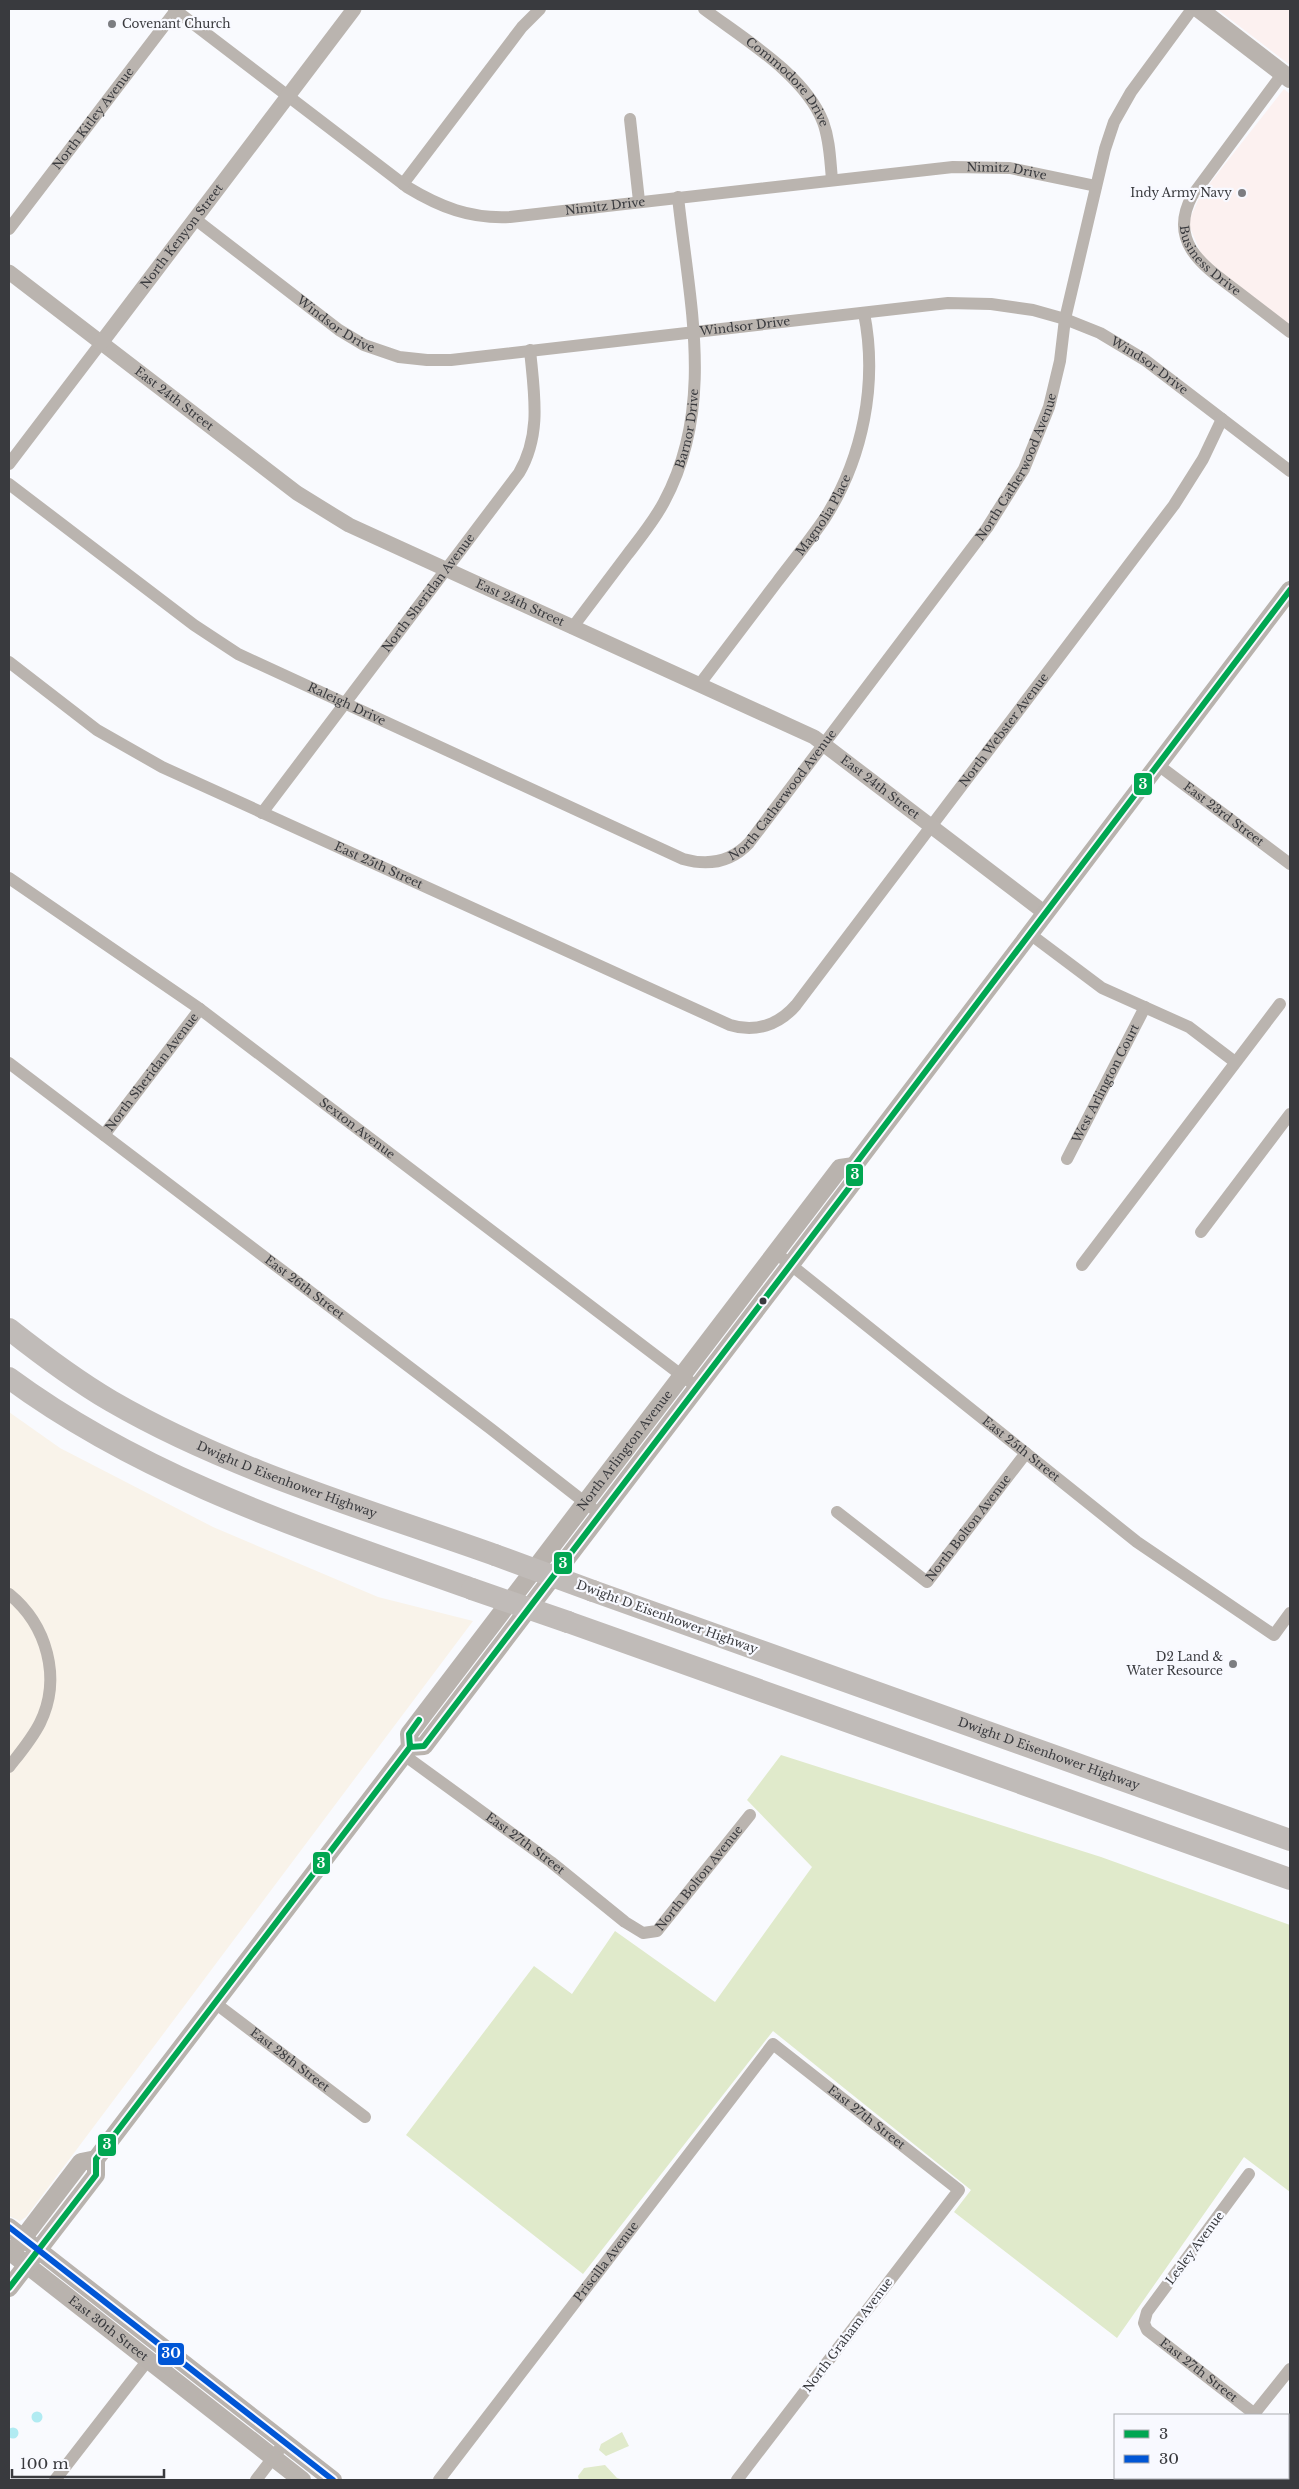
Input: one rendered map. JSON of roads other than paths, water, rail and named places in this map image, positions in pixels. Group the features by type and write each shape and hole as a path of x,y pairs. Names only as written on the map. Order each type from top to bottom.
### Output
{"highway":[{"name":"Dwight D Eisenhower Highway","path":"9,1330 48,1359 112,1401 181,1437 265,1473 1290,1840"},
{"path":"9,1378 46,1404 106,1441 195,1486 273,1518 1290,1879"}],"main road":[{"path":"1199,9 1287,76"},
{"name":"North Arlington Avenue","path":"407,1751 424,1746 791,1265 855,1180 854,1166 1290,590"},
{"name":"North Arlington Avenue","path":"9,2288 96,2175 96,2159 407,1751 409,1734 840,1168 854,1166"},
{"name":"North Arlington Avenue","path":"10,2253 81,2162 96,2159"},
{"name":"East 30th Street","path":"9,2227 333,2480"},
{"name":"East 30th Street","path":"10,2253 302,2480"}],"street":[{"name":"Nimitz Drive","path":"176,9 403,184 444,208 486,216 510,217 832,179 972,166 1033,172 1096,186"},
{"name":"North Kitley Avenue","path":"9,229 176,9"},
{"name":"North Kenyon Street","path":"9,464 354,9"},
{"path":"403,184 522,27 540,9"},
{"name":"Commodore Drive","path":"704,9 793,77 808,95 820,116 826,134 832,179"},
{"name":"North Catherwood Avenue","path":"718,861 738,852 749,843 987,528 1013,489 1034,447 1049,407 1060,361 1065,319 1107,140 1120,110 1192,9"},
{"name":"Business Drive","path":"1287,76 1192,196 1186,209 1184,224 1188,242 1194,255 1203,266 1290,332"},
{"path":"630,119 639,201"},
{"name":"Barnor Drive","path":"572,628 652,522 671,488 683,457 694,411 696,373 678,197"},
{"name":"Windsor Drive","path":"195,219 339,330 377,351 399,357 432,360 967,303 1017,308 1065,319 1100,334 1133,352 1290,472"},
{"name":"East 24th Street","path":"9,272 316,506 349,525 446,570 814,737 1045,914"},
{"name":"Magnolia Place","path":"699,685 817,529 843,484 856,448 866,407 869,369 864,313"},
{"name":"North Sheridan Avenue","path":"262,813 514,481 528,456 534,437 536,418 530,350"},
{"name":"North Webster Avenue","path":"767,1025 786,1015 796,1005 1174,504 1203,459 1222,419"},
{"name":"Raleigh Drive","path":"9,484 213,639 255,663 683,859 701,863 718,861"},
{"name":"East 25th Street","path":"9,662 97,730 162,767 730,1025 746,1028 767,1025"},
{"name":"East 23rd Street","path":"1158,765 1290,864"},
{"name":"Sexton Avenue","path":"9,878 200,1010 697,1387"},
{"path":"1030,934 1091,981 1188,1027 1235,1062"},
{"path":"1082,1265 1280,1004"},
{"name":"West Arlington Court","path":"1067,1159 1145,1007"},
{"name":"North Sheridan Avenue","path":"104,1135 200,1010"},
{"name":"East 26th Street","path":"9,1063 600,1514"},
{"path":"1201,1232 1290,1114"},
{"name":"East 25th Street","path":"776,1253 1137,1542 1274,1634 1290,1613"},
{"name":"North Bolton Avenue","path":"837,1512 927,1582 1026,1453"},
{"path":"9,1594 28,1614 39,1630 48,1658 50,1677 49,1696 40,1723 9,1767"},
{"name":"East 27th Street","path":"407,1751 551,1862 625,1922 643,1933"},
{"name":"North Bolton Avenue","path":"643,1933 657,1931 750,1815"},
{"name":"East 28th Street","path":"215,2003 365,2117"},
{"name":"East 27th Street","path":"772,2044 959,2190"},
{"name":"Priscilla Avenue","path":"439,2480 772,2044"},
{"name":"Lesley Avenue","path":"1144,2323 1147,2312 1249,2174"},
{"name":"North Graham Avenue","path":"737,2480 959,2190"},
{"name":"East 27th Street","path":"1144,2323 1147,2330 1254,2414"},
{"path":"55,2480 148,2360"},
{"path":"1256,2414 1290,2369"},
{"path":"256,2480 284,2442"}],"water":[{"path":"37,2411 43,2417 37,2423 31,2417"},
{"path":"13,2427 19,2433 13,2439 7,2433"}],"place":[{"name":"Covenant Church","path":"112,24"},
{"name":"Indy Army Navy","path":"1242,193"},
{"name":"D2 Land & Water Resource","path":"1233,1664"}]}
